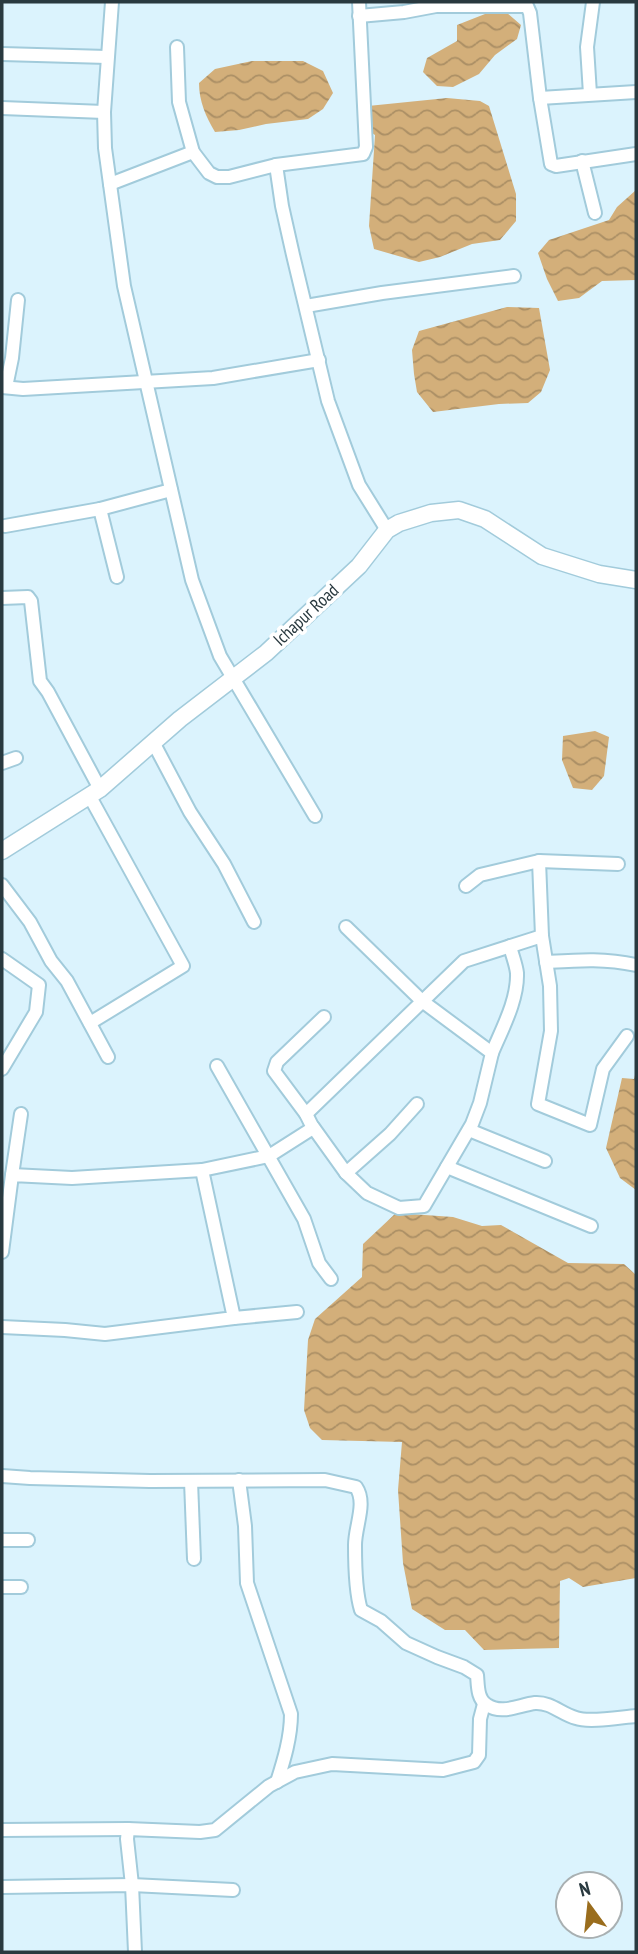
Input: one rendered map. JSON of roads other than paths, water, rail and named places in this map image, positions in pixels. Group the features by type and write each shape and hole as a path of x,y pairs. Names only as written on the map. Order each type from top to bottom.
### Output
{"street":[{"path":"112,2 104,112 105,148 124,286 192,580 220,656 315,816"},
{"path":"177,47 179,102 193,152 209,173 217,177 229,177 276,165 357,155 365,152 366,147 359,2"},
{"path":"590,94 587,47 593,2"},
{"path":"359,16 436,6 527,6 551,164 556,166 636,154"},
{"path":"2,54 107,57"},
{"path":"540,98 636,92"},
{"path":"2,108 104,112"},
{"path":"110,184 193,152"},
{"path":"582,161 595,214"},
{"path":"276,165 282,206 328,401 359,485 387,530"},
{"path":"306,306 514,276"},
{"path":"18,300 12,358 4,387 23,389 213,378 319,360"},
{"path":"5,526 100,509 171,490"},
{"path":"100,509 117,578"},
{"name":"Ichapur Road","path":"2,850 94,792 180,719 266,653 359,566 387,530 399,523 431,513 459,510 485,519 542,555 599,574 636,580"},
{"path":"2,598 28,597 32,601 40,681 183,966 90,1023"},
{"path":"153,742 254,922"},
{"path":"2,763 16,758"},
{"path":"538,861 542,936 550,986 551,1031 538,1104 590,1125 603,1069 627,1036"},
{"path":"466,886 480,875 538,861 618,864"},
{"path":"2,885 30,922 51,961 67,981 108,1057"},
{"path":"346,926 422,1001 492,1053"},
{"path":"306,1114 464,961 542,936"},
{"path":"324,1017 275,1065 276,1076 346,1173 367,1193 399,1208 424,1206 469,1130 480,1103 492,1053 517,983 517,970 510,946"},
{"path":"2,959 40,985 36,1012 2,1069"},
{"path":"546,962 595,959 636,965"},
{"path":"217,1066 304,1219 319,1263 331,1279"},
{"path":"346,1173 390,1134 417,1104"},
{"path":"2,1251 21,1114"},
{"path":"12,1175 72,1178 202,1170 269,1156 313,1127"},
{"path":"469,1130 545,1161"},
{"path":"447,1167 591,1226"},
{"path":"202,1170 234,1318"},
{"path":"2,1327 105,1334 297,1312"},
{"path":"2,1475 30,1478 325,1480 356,1486 361,1499 355,1543 357,1600 361,1610 381,1621 406,1643 477,1675 479,1695 484,1704 496,1709 511,1709 536,1703 551,1705 578,1719 636,1716"},
{"path":"191,1480 194,1559"},
{"path":"239,1480 246,1526 247,1583 291,1714 285,1758 277,1782"},
{"path":"2,1540 28,1540"},
{"path":"2,1587 20,1587"},
{"path":"2,1830 215,1830 277,1782 295,1772 332,1764 443,1770 474,1762 479,1755 480,1719 484,1704"},
{"path":"128,1829 135,1952"},
{"path":"2,1887 132,1885 233,1890"}],"water":[{"path":"507,13 521,25 517,39 495,55 479,74 453,87 437,86 423,72 427,58 457,41 457,25 485,14"},
{"path":"252,61 303,61 323,71 333,93 323,109 308,119 215,132 204,109 199,83 215,69"},
{"path":"447,98 480,101 489,106 516,194 516,221 500,240 472,244 419,262 374,249 369,226 375,135 366,129 368,106"},
{"path":"636,190 636,280 602,281 579,298 558,301 538,253 549,240 609,220 617,207"},
{"path":"507,307 539,308 550,370 541,392 528,403 433,412 417,392 412,350 419,331"},
{"path":"595,731 609,737 604,776 592,790 573,788 562,760 563,736"},
{"path":"636,1071 636,1190 620,1178 606,1148 622,1078 634,1079"},
{"path":"396,1213 453,1217 482,1226 501,1225 568,1263 624,1264 636,1275 636,1578 583,1587 569,1578 560,1581 559,1648 484,1650 465,1630 445,1630 412,1609 403,1563 398,1490 402,1442 322,1440 310,1428 304,1410 308,1340 315,1319 362,1277 363,1244"}]}
